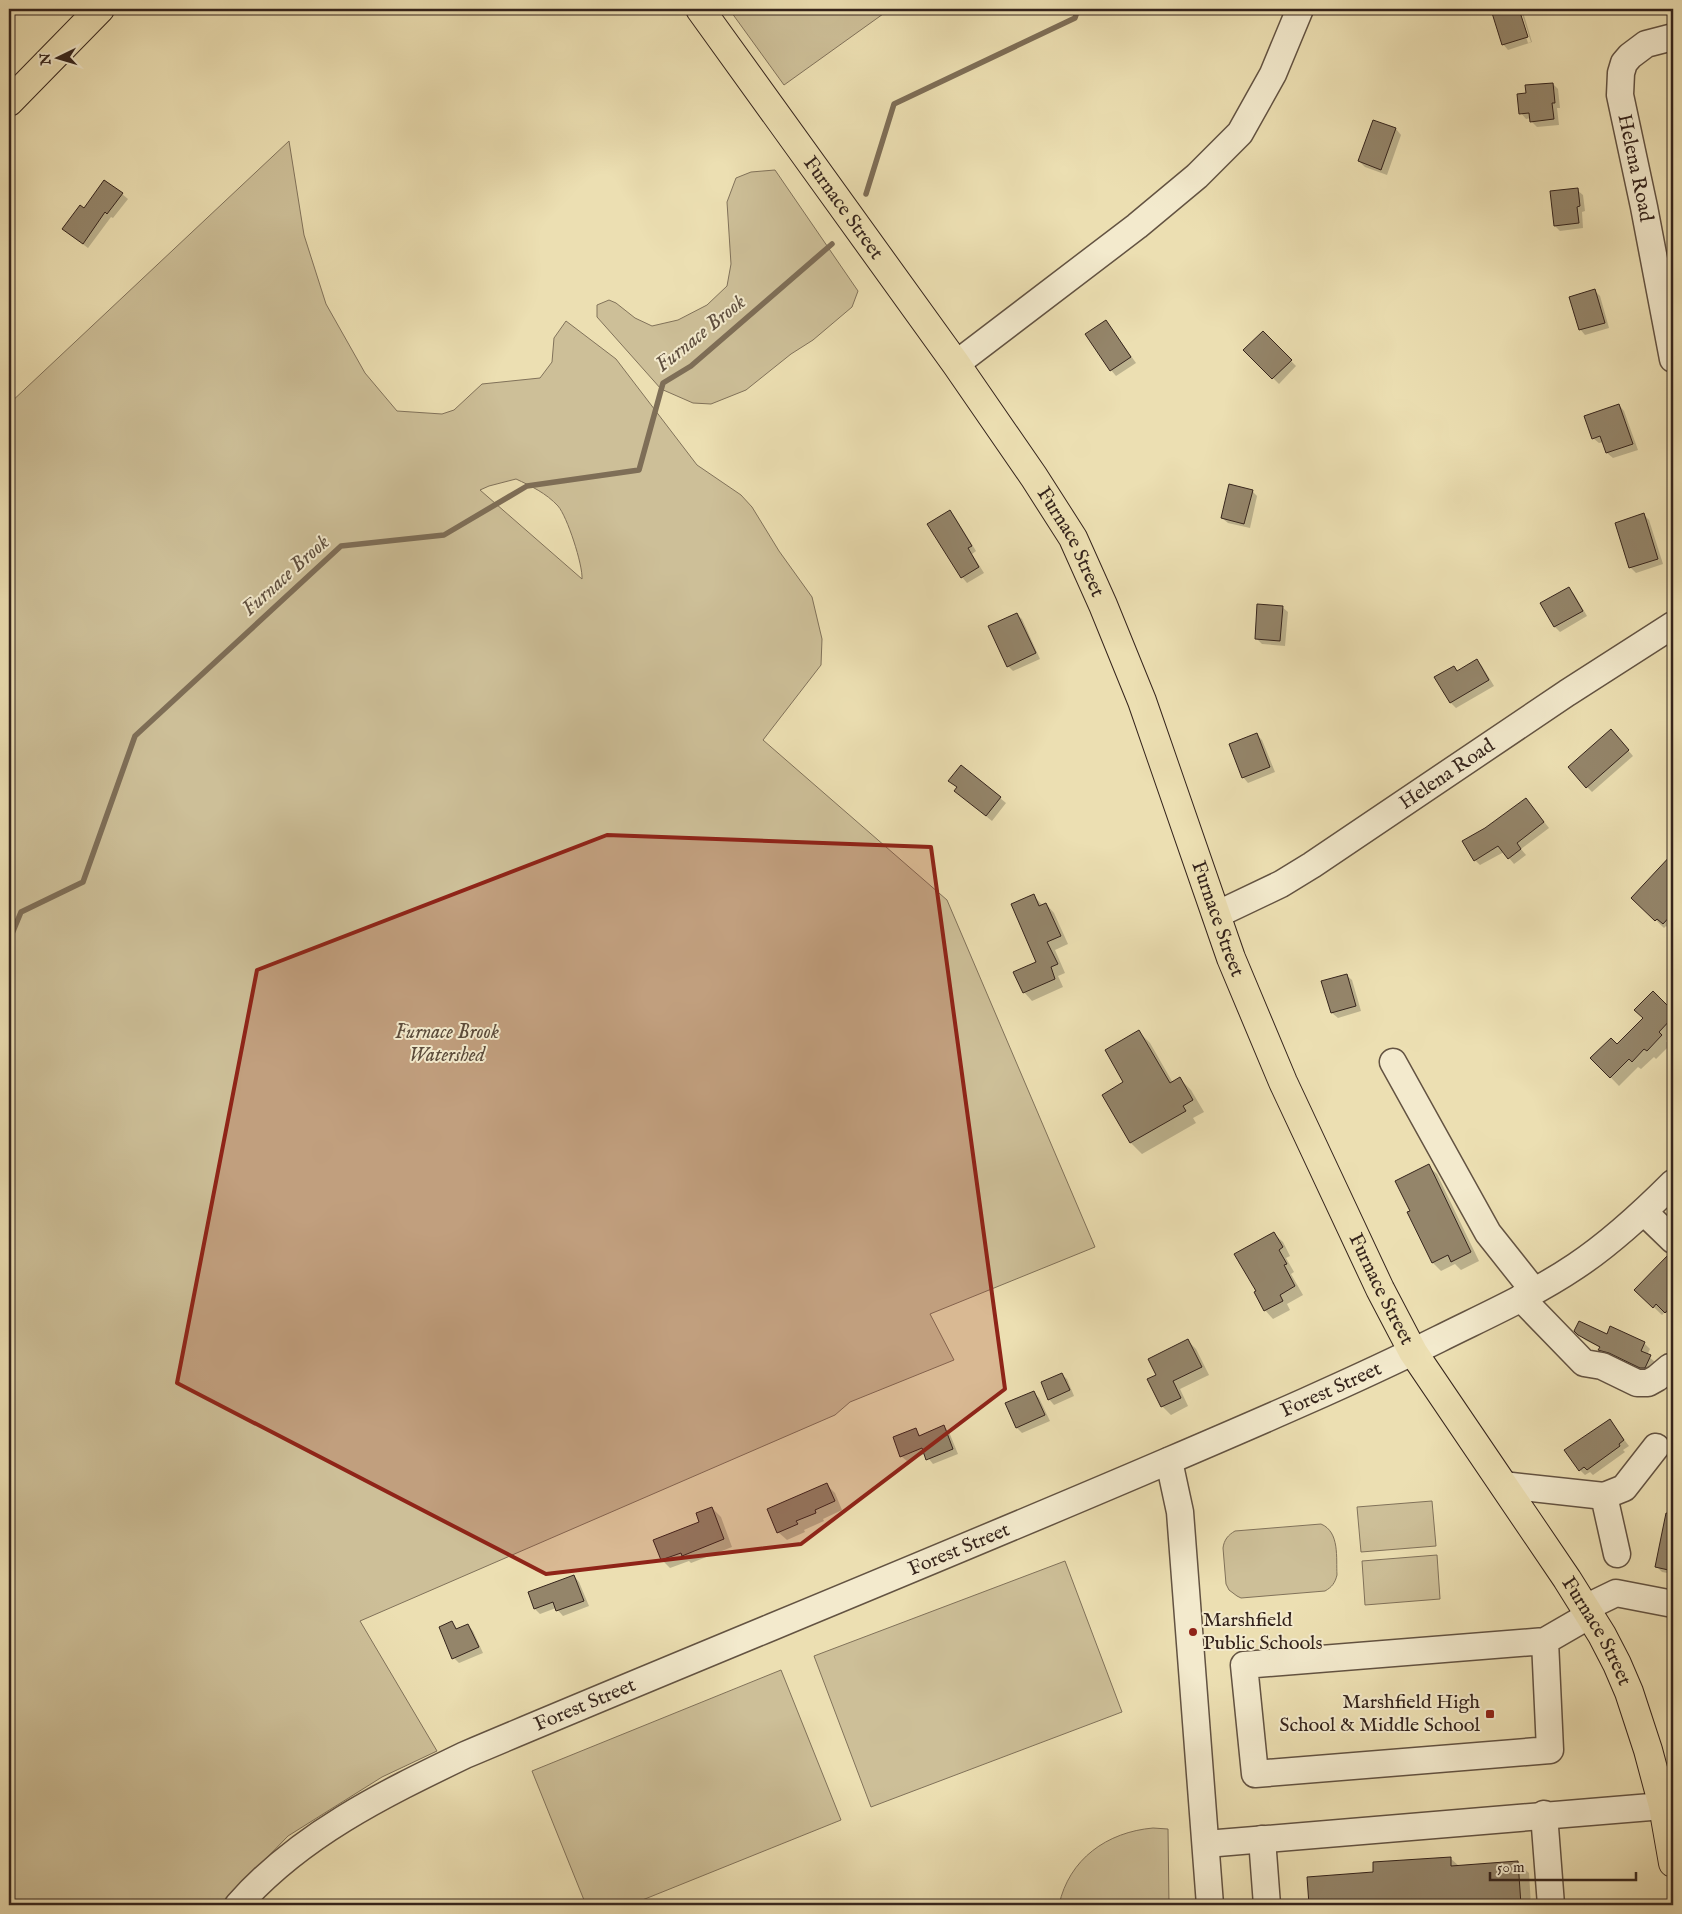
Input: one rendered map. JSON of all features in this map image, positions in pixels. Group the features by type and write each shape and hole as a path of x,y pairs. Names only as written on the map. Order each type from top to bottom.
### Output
{"main road":[{"path":"9,102 100,9"},
{"name":"Furnace Street","path":"700,9 956,364 1054,507 1072,538 1087,569 1148,719 1216,915 1282,1082 1380,1289 1413,1352 1588,1612 1613,1657 1629,1692 1668,1807 1673,1863"}],"street":[{"path":"956,364 1137,226 1197,176 1240,133 1274,74 1300,9"},
{"name":"Helena Road","path":"1673,37 1646,44 1630,56 1624,63 1621,73 1620,95 1673,359"},
{"name":"Helena Road","path":"1216,915 1281,884 1312,865 1566,693 1673,625"},
{"path":"1393,1062 1488,1233 1527,1294 1584,1363 1602,1366 1637,1383 1648,1383 1670,1367 1673,1369"},
{"name":"Forest Street","path":"238,1905 273,1871 320,1834 372,1801 400,1786 503,1739 1169,1461 1296,1406 1413,1352 1527,1294 1578,1265 1644,1212 1673,1183"},
{"path":"1644,1212 1673,1240"},
{"path":"1503,1485 1604,1496 1624,1488 1656,1447"},
{"path":"1169,1461 1180,1512 1210,1905"},
{"path":"1604,1496 1617,1554"},
{"path":"1545,1641 1550,1750 1255,1774 1244,1665 1545,1641 1616,1593 1673,1604"},
{"path":"1206,1844 1544,1814 1668,1807"},
{"path":"1544,1814 1551,1905"},
{"path":"1262,1839 1267,1905"}],"highlighted area":[{"path":"607,835 931,847 1005,1389 801,1544 546,1574 177,1383 257,970"}],"green space":[{"path":"729,9 890,9 784,85"},
{"name":"Furnace Brook Watershed","path":"289,141 304,235 326,304 365,373 397,411 442,414 454,410 482,384 540,378 552,362 554,338 566,321 616,359 697,465 741,495 752,507 779,551 812,597 822,639 821,665 763,740 947,900 1095,1247 930,1314 954,1360 850,1402 835,1415 360,1621 437,1751 382,1777 288,1836 221,1905 9,1905 9,404","holes":["516,479 538,490 562,511 577,552 582,579 480,490"]},
{"path":"775,170 858,291 852,307 813,340 791,354 746,390 711,404 693,403 661,389 597,317 597,305 609,300 616,303 635,318 652,326 678,320 707,305 727,286 731,264 727,202 736,178 751,172"},
{"path":"1432,1501 1436,1546 1361,1552 1357,1507"},
{"path":"1321,1524 1331,1533 1337,1554 1337,1575 1333,1584 1325,1591 1241,1598 1229,1590 1226,1584 1223,1548 1228,1536 1235,1531"},
{"path":"1437,1555 1440,1599 1365,1605 1362,1561"},
{"path":"1065,1561 1122,1712 871,1807 814,1656"},
{"path":"781,1670 841,1820 630,1905 586,1905 532,1771"},
{"path":"1153,1828 1168,1829 1169,1905 1059,1905 1071,1874 1092,1851 1120,1835"}],"building":[{"path":"1506,9 1519,9 1528,37 1502,45 1492,13"},
{"path":"1553,83 1555,103 1552,103 1554,119 1530,122 1529,113 1519,114 1517,94 1526,93 1525,85"},
{"path":"1373,120 1396,128 1381,170 1358,161"},
{"path":"104,180 123,193 107,214 105,212 83,244 62,229 80,205 84,208"},
{"path":"1578,188 1580,206 1577,207 1579,223 1554,226 1550,191"},
{"path":"1595,289 1605,323 1579,330 1569,297"},
{"path":"1106,320 1131,357 1110,371 1085,334"},
{"path":"1263,331 1292,360 1272,379 1243,350"},
{"path":"1619,404 1633,444 1606,453 1600,436 1592,439 1584,416"},
{"path":"1229,484 1253,490 1244,524 1221,518"},
{"path":"950,510 972,546 968,548 979,567 961,578 927,524"},
{"path":"1644,513 1658,559 1629,568 1615,523"},
{"path":"1569,587 1583,611 1554,627 1540,603"},
{"path":"1257,604 1283,606 1280,641 1255,639"},
{"path":"1017,613 1036,653 1007,667 988,626"},
{"path":"1477,659 1489,680 1450,703 1434,677 1454,666 1457,671"},
{"path":"1611,729 1629,750 1586,788 1568,767"},
{"path":"1257,733 1270,767 1242,778 1229,744"},
{"path":"961,765 1001,797 986,816 954,791 957,787 948,781"},
{"path":"1526,798 1544,822 1517,843 1521,849 1508,859 1498,846 1474,861 1462,841 1485,828"},
{"path":"1673,853 1673,913 1663,924 1657,919 1655,921 1631,898"},
{"path":"1034,894 1039,906 1046,903 1061,936 1047,942 1058,964 1051,967 1055,979 1023,993 1013,972 1036,962 1011,904"},
{"path":"1347,974 1356,1006 1331,1013 1321,981"},
{"path":"1653,991 1673,1011 1673,1017 1659,1032 1662,1035 1647,1051 1644,1049 1632,1062 1629,1059 1610,1078 1590,1058 1611,1038 1617,1044 1643,1018 1634,1010"},
{"path":"1139,1030 1170,1083 1180,1077 1193,1100 1183,1106 1186,1111 1130,1143 1102,1095 1123,1082 1105,1050"},
{"path":"1429,1164 1471,1252 1451,1262 1448,1255 1432,1263 1407,1212 1410,1211 1395,1181"},
{"path":"1274,1232 1283,1247 1279,1250 1287,1264 1284,1265 1295,1286 1280,1295 1283,1301 1264,1311 1254,1292 1256,1291 1234,1254"},
{"path":"1669,1254 1673,1255 1673,1304 1665,1313 1656,1304 1653,1308 1634,1290"},
{"path":"1579,1321 1607,1334 1610,1326 1645,1342 1641,1351 1651,1355 1645,1368 1640,1368 1609,1353 1598,1350 1600,1347 1574,1331"},
{"path":"1188,1339 1202,1367 1173,1381 1181,1398 1161,1407 1147,1379 1156,1375 1148,1359"},
{"path":"1062,1373 1070,1390 1048,1400 1041,1382"},
{"path":"1034,1391 1045,1415 1016,1428 1005,1403"},
{"path":"1610,1419 1624,1440 1619,1444 1620,1446 1587,1470 1584,1467 1579,1471 1564,1450"},
{"path":"944,1425 953,1449 926,1460 922,1448 900,1457 893,1437 916,1428 919,1436"},
{"path":"827,1483 835,1501 815,1510 816,1513 796,1521 798,1524 777,1533 767,1509"},
{"path":"712,1507 724,1539 682,1556 681,1553 661,1560 653,1540 699,1522 696,1513"},
{"path":"1666,1513 1673,1514 1673,1571 1655,1567"},
{"path":"574,1575 584,1601 556,1611 553,1602 534,1609 528,1592"},
{"path":"452,1621 456,1629 468,1624 479,1647 452,1659 439,1627"},
{"path":"1451,1857 1451,1866 1518,1861 1521,1905 1309,1905 1307,1877 1373,1872 1373,1862"}],"waterway":[{"name":"Furnace Brook","path":"866,194 894,104 1075,18 1078,9"},
{"name":"Furnace Brook","path":"9,941 21,912 83,882 135,736 341,546 444,535 527,486 639,470 663,383 691,366 832,244"}],"place":[{"name":"Marshfield Public Schools","path":"1193,1632"},
{"name":"Marshfield High School & Middle School","path":"1490,1714"}]}
